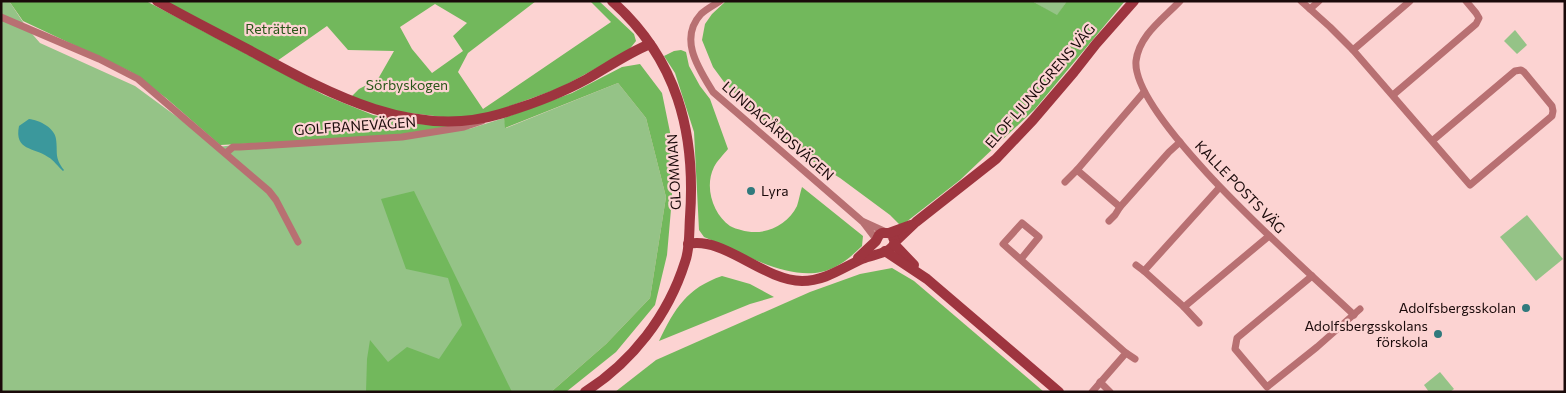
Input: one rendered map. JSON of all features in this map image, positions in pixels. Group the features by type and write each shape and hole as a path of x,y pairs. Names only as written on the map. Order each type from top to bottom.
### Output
{"street":[{"path":"157,1 284,69 357,104 379,111 421,119 460,120 505,112 549,97 587,79 650,44"},
{"name":"GLOMMAN","path":"585,392 602,381 633,353 650,332 665,307 683,253 688,244 691,199 688,140 680,105 673,83 650,44 624,12 612,1"},
{"name":"LUNDAGÅRDSVÄGEN","path":"720,1 701,14 690,34 690,44 694,57 713,92 863,222 891,238"},
{"name":"ELOF LJUNGGRENS VÄG","path":"891,238 916,222 996,158 1033,120 1134,1"},
{"path":"1301,1 1353,50 1469,184 1553,113 1552,106 1524,72 1521,70 1515,71 1432,141"},
{"path":"1310,9 1319,1"},
{"path":"1353,50 1410,1"},
{"path":"1393,95 1476,24 1478,18 1476,13 1466,1"},
{"name":"KALLE POSTS VÄG","path":"1177,2 1149,33 1138,51 1136,72 1144,92 1180,142 1219,188 1354,315"},
{"path":"1,17 129,73 138,79 269,191 276,200 298,242"},
{"path":"1065,182 1144,92"},
{"name":"GOLFBANEVÄGEN","path":"226,153 233,147 240,146 402,137 464,127 481,122 485,117"},
{"path":"1109,221 1180,142"},
{"path":"1076,170 1120,207"},
{"path":"1144,271 1219,188"},
{"name":"LUNDAGÅRDSVÄGEN","path":"863,222 876,240"},
{"path":"1021,259 1039,237 1022,223 1003,244 1135,359"},
{"path":"851,264 879,235 891,238 927,279"},
{"path":"1184,307 1269,236"},
{"path":"688,244 698,242 714,246 768,272 802,281 831,276 851,264 891,249 891,238"},
{"path":"876,240 877,247 927,279 1059,392"},
{"path":"1136,265 1184,307 1199,323"},
{"path":"1312,276 1237,338 1235,349 1265,390 1360,309"},
{"path":"1092,392 1126,353"},
{"path":"1100,382 1110,392"}],"green space":[{"path":"1,1 9,1 27,28 40,43 135,86 218,147 259,142 469,129 504,118 506,128 618,83 646,118 666,197 650,298 606,344 551,392 1,392"},
{"path":"9,1 146,1 324,95 373,115 419,124 441,125 475,122 401,136 220,145 166,98 131,72 23,21"},
{"name":"Sörbyskogen","path":"163,1 536,1 468,53 458,72 483,109 611,22 590,1 599,1 634,34 636,41 628,51 560,88 480,117 443,117 393,111 350,98 359,89 378,79 394,51 348,50 327,26 277,61","holes":["435,4 467,23 453,36 463,51 432,73 412,49 400,27"]},
{"path":"726,1 1032,1 1057,15 1067,1 1125,1 1035,109 960,180 901,226 890,215 840,178 814,162 753,112 724,82 713,67 702,40 705,24 712,14"},
{"path":"1032,1 1067,1 1057,16"},
{"path":"1515,30 1527,45 1517,54 1504,41"},
{"path":"681,50 686,52 689,66 710,99 728,149 714,167 711,175 710,191 719,215 730,226 741,230 749,232 766,231 781,224 793,213 802,187 863,236 862,246 849,258 835,267 820,272 803,273 768,265 704,237 699,230 694,132 675,73 664,56"},
{"path":"640,64 662,93 671,137 672,198 667,255 655,305 616,352 566,392 551,392 606,344 650,298 666,197 646,118 618,83 505,128 504,118 572,93 622,67"},
{"path":"414,191 512,392 366,392 367,359 370,340 388,362 407,347 439,359 462,325 448,278 406,269 381,199"},
{"path":"1527,215 1563,259 1536,281 1500,237"},
{"path":"892,268 914,281 1044,392 615,392 656,360 810,292 860,274"},
{"path":"722,276 750,284 774,297 750,304 659,341 683,301 700,287"},
{"path":"1440,372 1454,389 1450,392 1429,392 1424,385"}],"water":[{"path":"29,119 42,123 53,131 58,158 63,171 50,158 26,147 19,140 19,126"}],"place":[{"name":"Lyra","path":"751,191"},
{"name":"Adolfsbergsskolan","path":"1526,308"},
{"name":"Adolfsbergsskolans förskola","path":"1438,334"}],"park label":[{"name":"Reträtten","path":"276,29"}]}
